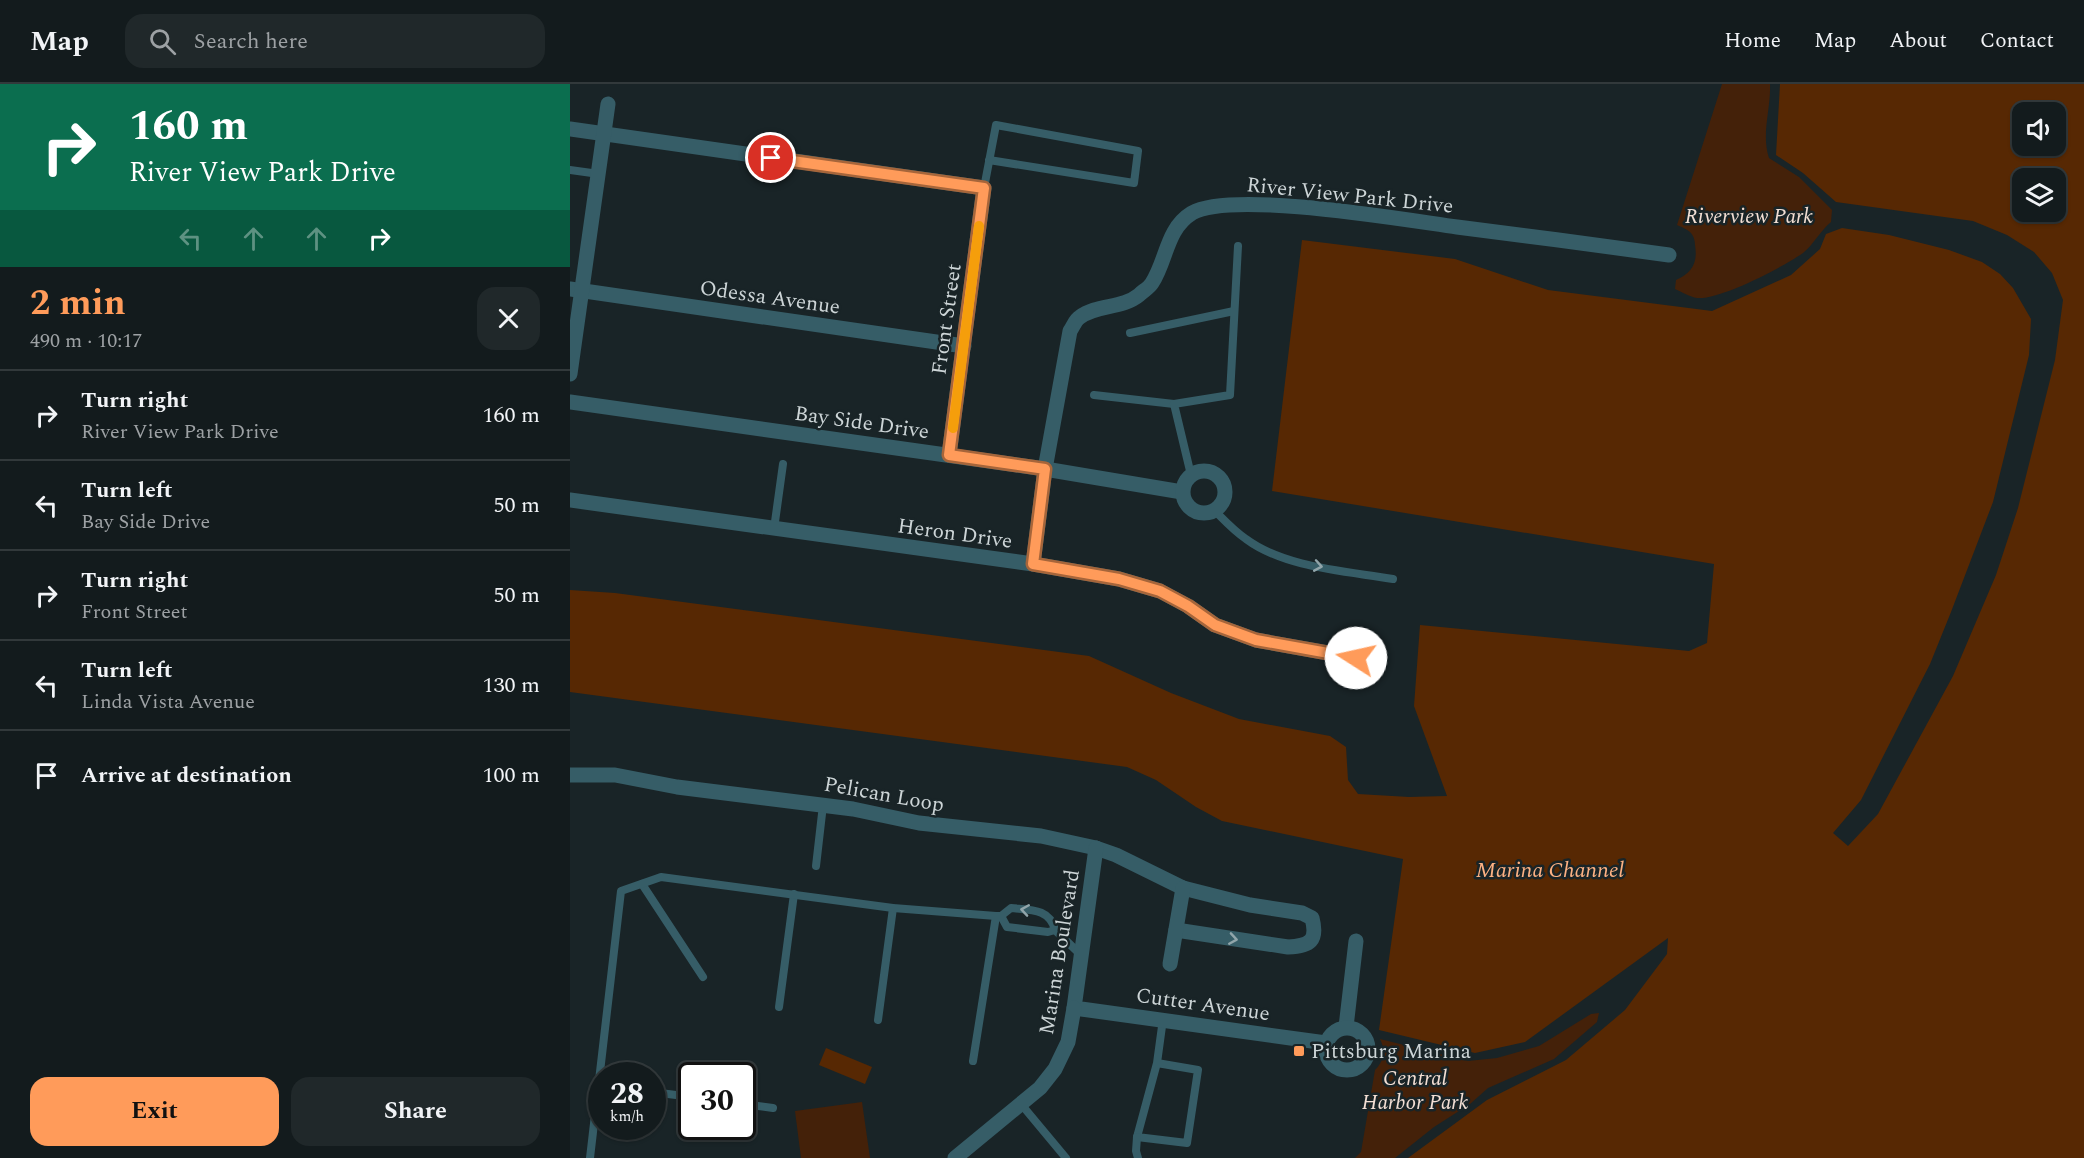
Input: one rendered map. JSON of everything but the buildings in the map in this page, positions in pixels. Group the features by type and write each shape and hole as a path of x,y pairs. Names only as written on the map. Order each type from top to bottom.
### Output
{"street":[{"path":"570,374 576,290 599,174 608,104"},
{"path":"570,129 984,188"},
{"name":"Front Street","path":"949,455 984,188"},
{"name":"River View Park Drive","path":"1033,564 1045,469 1070,331 1078,317 1092,310 1119,305 1136,298 1151,285 1174,231 1182,221 1200,209 1238,204 1322,209 1669,255"},
{"name":"Odessa Avenue","path":"576,290 964,346"},
{"name":"Bay Side Drive","path":"570,402 1045,469 1182,492"},
{"path":"1199,471 1209,471 1217,475 1223,483 1224,499 1215,511 1202,513 1186,504 1182,492 1184,484 1191,475 1199,471"},
{"name":"Heron Drive","path":"570,500 1033,564 1119,579 1160,591 1188,606 1215,625 1256,640 1356,658"},
{"name":"Pelican Loop","path":"570,775 615,775 677,787 853,808 919,823 1041,836 1096,848 1116,855 1183,888 1250,905 1302,913 1312,918 1314,935 1310,942 1301,947 1288,947 1176,930"},
{"name":"Marina Boulevard","path":"955,1158 1040,1088 1055,1070 1068,1042 1096,848"},
{"path":"1170,964 1183,888"},
{"path":"1346,1028 1356,941"},
{"name":"Cutter Avenue","path":"1074,1008 1326,1043"},
{"path":"1346,1028 1358,1031 1367,1041 1368,1054 1361,1065 1349,1071 1341,1070 1328,1060 1325,1052 1326,1043 1336,1031 1346,1028"}],"lane":[{"path":"984,188 989,160 996,125 1138,151 1134,183 989,160"},
{"path":"570,170 599,174"},
{"path":"1094,395 1174,404 1230,395 1238,246"},
{"path":"1130,333 1234,311"},
{"path":"1174,404 1191,475"},
{"path":"774,529 783,464"},
{"path":"1215,511 1246,539 1262,549 1295,562 1393,579"},
{"path":"816,866 823,804"},
{"path":"602,1062 621,891 661,877 893,908 998,916 1011,908 1047,915 1053,921 1055,930 1081,955"},
{"path":"642,884 703,976"},
{"path":"779,1007 794,894"},
{"path":"878,1020 893,908"},
{"path":"998,916 1007,927 1048,932 1055,930"},
{"path":"973,1061 998,916"},
{"path":"1138,1158 1137,1137 1157,1064 1163,1019"},
{"path":"1137,1137 1187,1143 1198,1070 1157,1064"},
{"path":"1021,1104 1066,1158"},
{"path":"756,1106 773,1108"},
{"path":"590,1158 592,1140"}],"green space":[{"name":"Riverview Park","path":"1722,84 1770,84 1766,131 1769,158 1799,177 1832,210 1831,222 1803,253 1781,266 1751,282 1720,294 1697,298 1675,289 1676,280 1690,271 1696,257 1692,235 1677,225"},
{"name":"Central Harbor Park","path":"1599,1013 1597,1022 1554,1059 1488,1088 1470,1104 1434,1127 1395,1158 1355,1158 1361,1152 1375,1070 1383,1056 1380,1039 1468,1061 1497,1058 1539,1046 1591,1014"},
{"path":"862,1102 870,1158 801,1158 795,1111"}],"water":[{"name":"Marina Channel","path":"1780,84 2084,84 2084,1158 1408,1158 1487,1100 1566,1060 1625,1010 1667,954 1668,938 1525,1042 1475,1053 1379,1030 1403,859 1222,821 1196,807 1156,780 1127,767 570,692 570,590 615,593 1089,656 1171,693 1239,719 1330,736 1346,747 1348,780 1358,794 1409,797 1447,796 1414,706 1420,625 1689,651 1707,643 1714,564 1272,491 1302,240 1455,259 1548,290 1712,311 1791,275 1820,249 1826,234 1842,228 1889,235 1949,250 1982,262 2000,274 2013,288 2031,319 2029,355 1993,502 1930,664 1861,800 1833,833 1848,846 1878,814 1953,676 1996,575 2018,508 2055,360 2063,300 2052,273 2034,252 2007,235 1973,221 1836,202 1803,173 1776,155"},
{"path":"826,1048 872,1067 865,1084 819,1065"}],"slow traffic":[{"path":"953,428 979,226"}],"place":[{"name":"Pittsburg Marina","path":"1299,1051"}],"route":[{"path":"771,158 984,188 949,455 1045,469 1033,564 1119,579 1160,591 1188,606 1215,625 1256,640 1356,658"}]}
